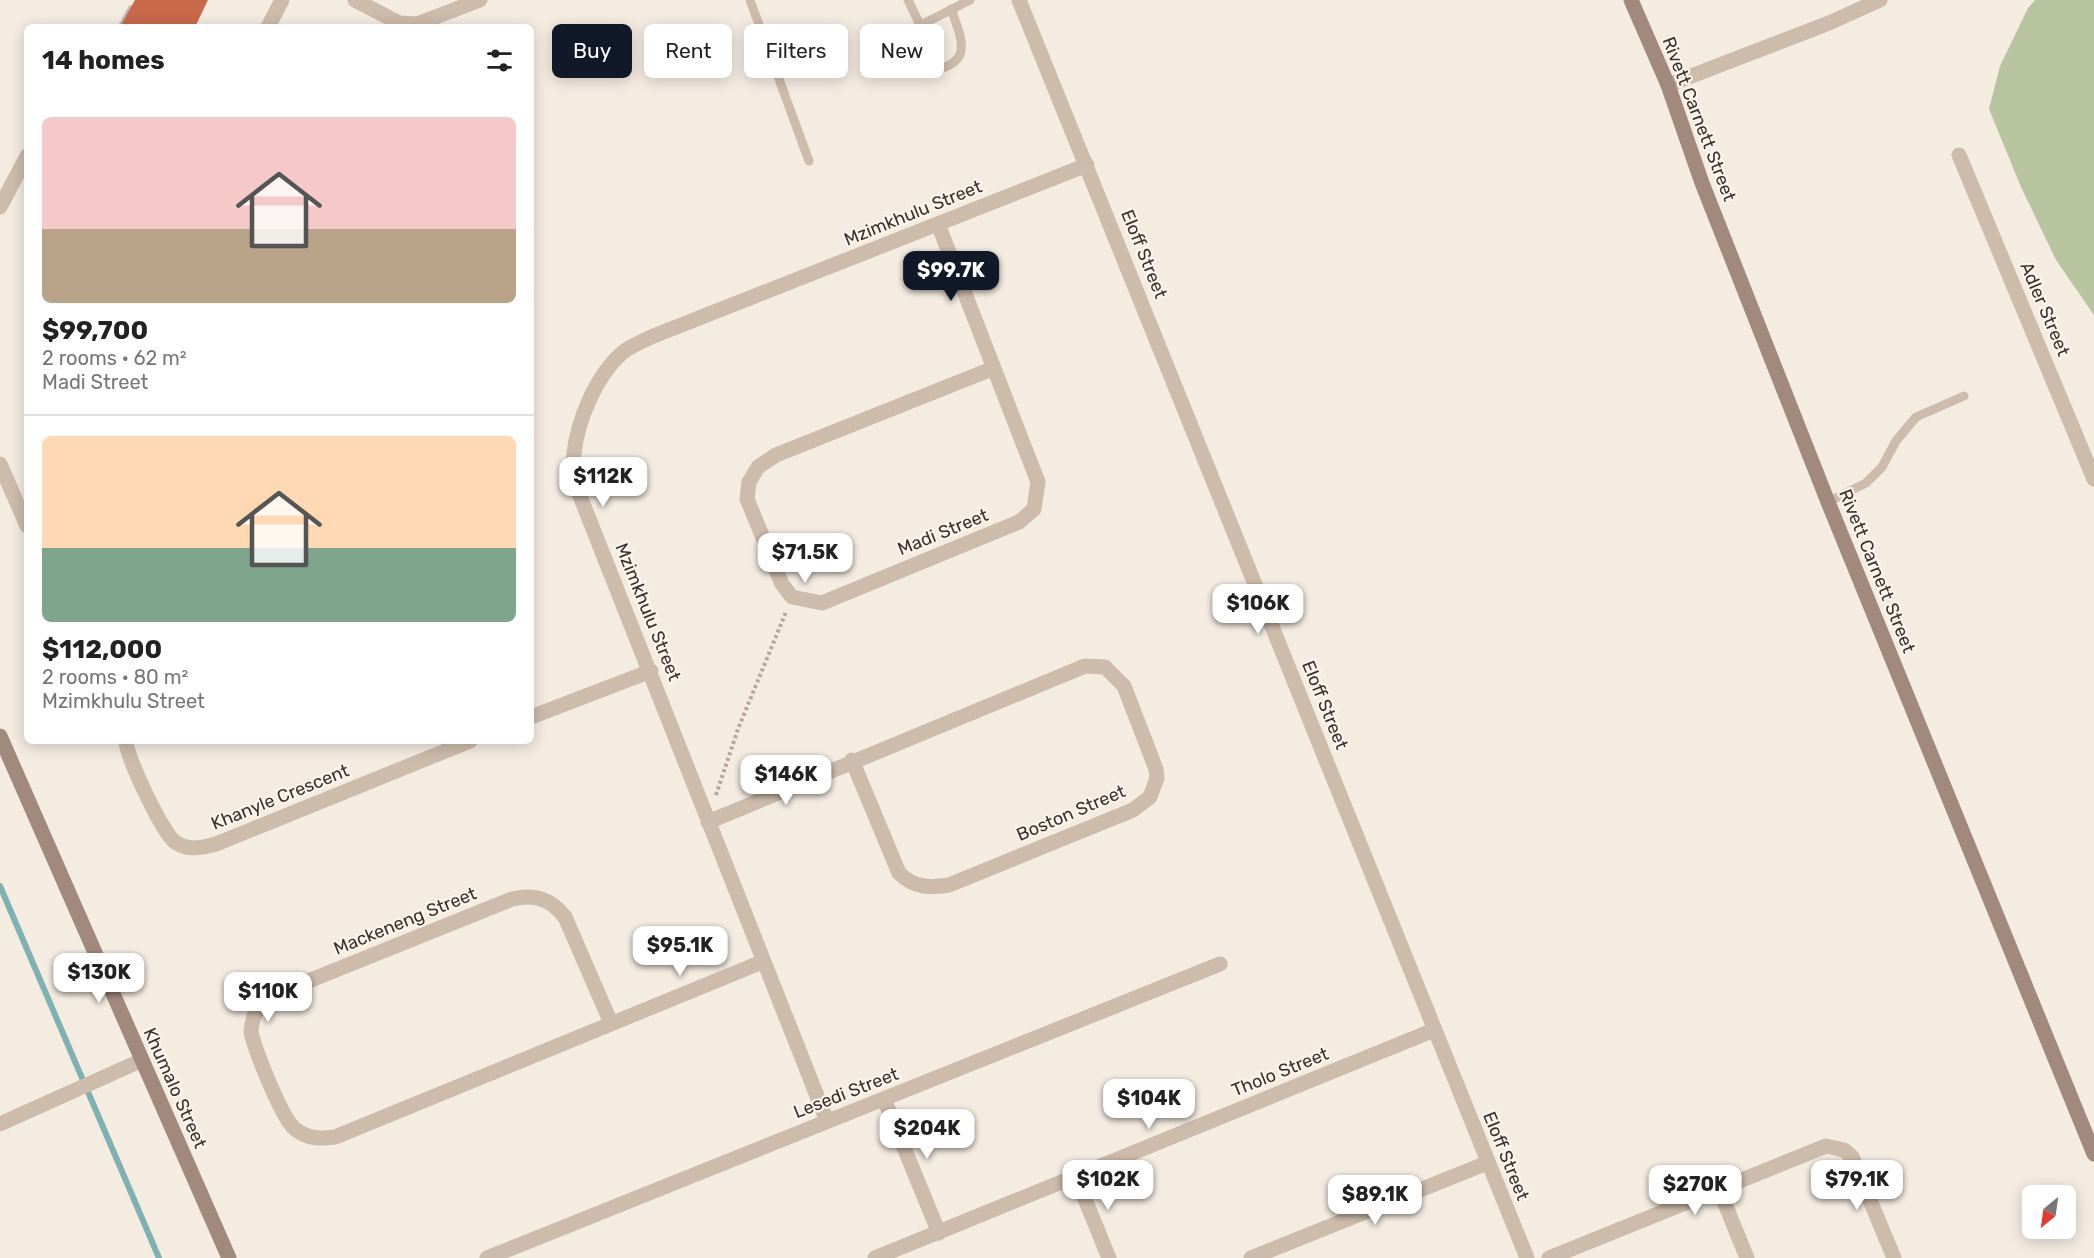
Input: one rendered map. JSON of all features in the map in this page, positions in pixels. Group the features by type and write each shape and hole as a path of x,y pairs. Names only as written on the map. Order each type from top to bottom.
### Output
{"main road":[{"name":"Rivett Carnett Street","path":"1630,0 1668,86 1702,183 1828,502 2094,1154"},
{"name":"Khumalo Street","path":"0,736 140,1060 229,1258"}],"street":[{"path":"270,24 282,0"},
{"path":"355,0 399,23 417,24 480,0"},
{"name":"Eloff Street","path":"1019,0 1487,1164 1527,1258"},
{"path":"1668,86 1880,0"},
{"name":"Adler Street","path":"1959,155 2094,478"},
{"path":"0,207 24,162"},
{"name":"Mzimkhulu Street","path":"826,1121 762,962 651,671 578,491 573,455 579,431 592,395 604,373 624,351 651,338 1087,165"},
{"name":"Madi Street","path":"792,597 822,603 1019,522 1034,509 1038,482 938,224"},
{"path":"792,597 782,585 747,499 749,482 758,467 776,455 994,369"},
{"path":"0,464 24,519"},
{"name":"Boston Street","path":"708,822 852,760 1076,669 1095,665 1116,675 1124,686 1157,778 1150,797 1133,810 949,885 929,888 917,885 899,873 852,760"},
{"path":"534,716 651,671"},
{"name":"Khanyle Crescent","path":"127,744 166,835 183,847 195,849 216,844 463,744"},
{"name":"Mackeneng Street","path":"611,1023 565,917 559,909 545,899 526,896 512,899 281,992 257,1008 252,1018 251,1032 287,1119 302,1134 322,1139 335,1137 762,962"},
{"name":"Lesedi Street","path":"487,1258 1220,964"},
{"name":"Tholo Street","path":"875,1258 1434,1030"},
{"path":"0,1124 140,1060"},
{"path":"884,1099 939,1233"},
{"path":"1549,1258 1816,1149 1836,1147 1844,1150 1858,1169 1894,1258"},
{"path":"1251,1258 1487,1164"},
{"path":"1076,1177 1109,1258"},
{"path":"1719,1189 1747,1258"}],"lane":[{"path":"750,0 809,161"},
{"path":"908,0 919,24"},
{"path":"924,24 966,1"},
{"path":"944,68 958,60 962,49 951,9"},
{"path":"1828,502 1866,483 1882,467 1896,441 1916,417 1964,396"}],"path":[{"path":"708,822 738,729 792,597"}],"green space":[{"path":"2035,0 2094,0 2094,315 2056,260 2021,187 1989,109 2000,66 2028,8"}],"building":[{"path":"135,0 208,0 196,24 122,24"}],"waterway":[{"path":"0,886 159,1258"}]}
